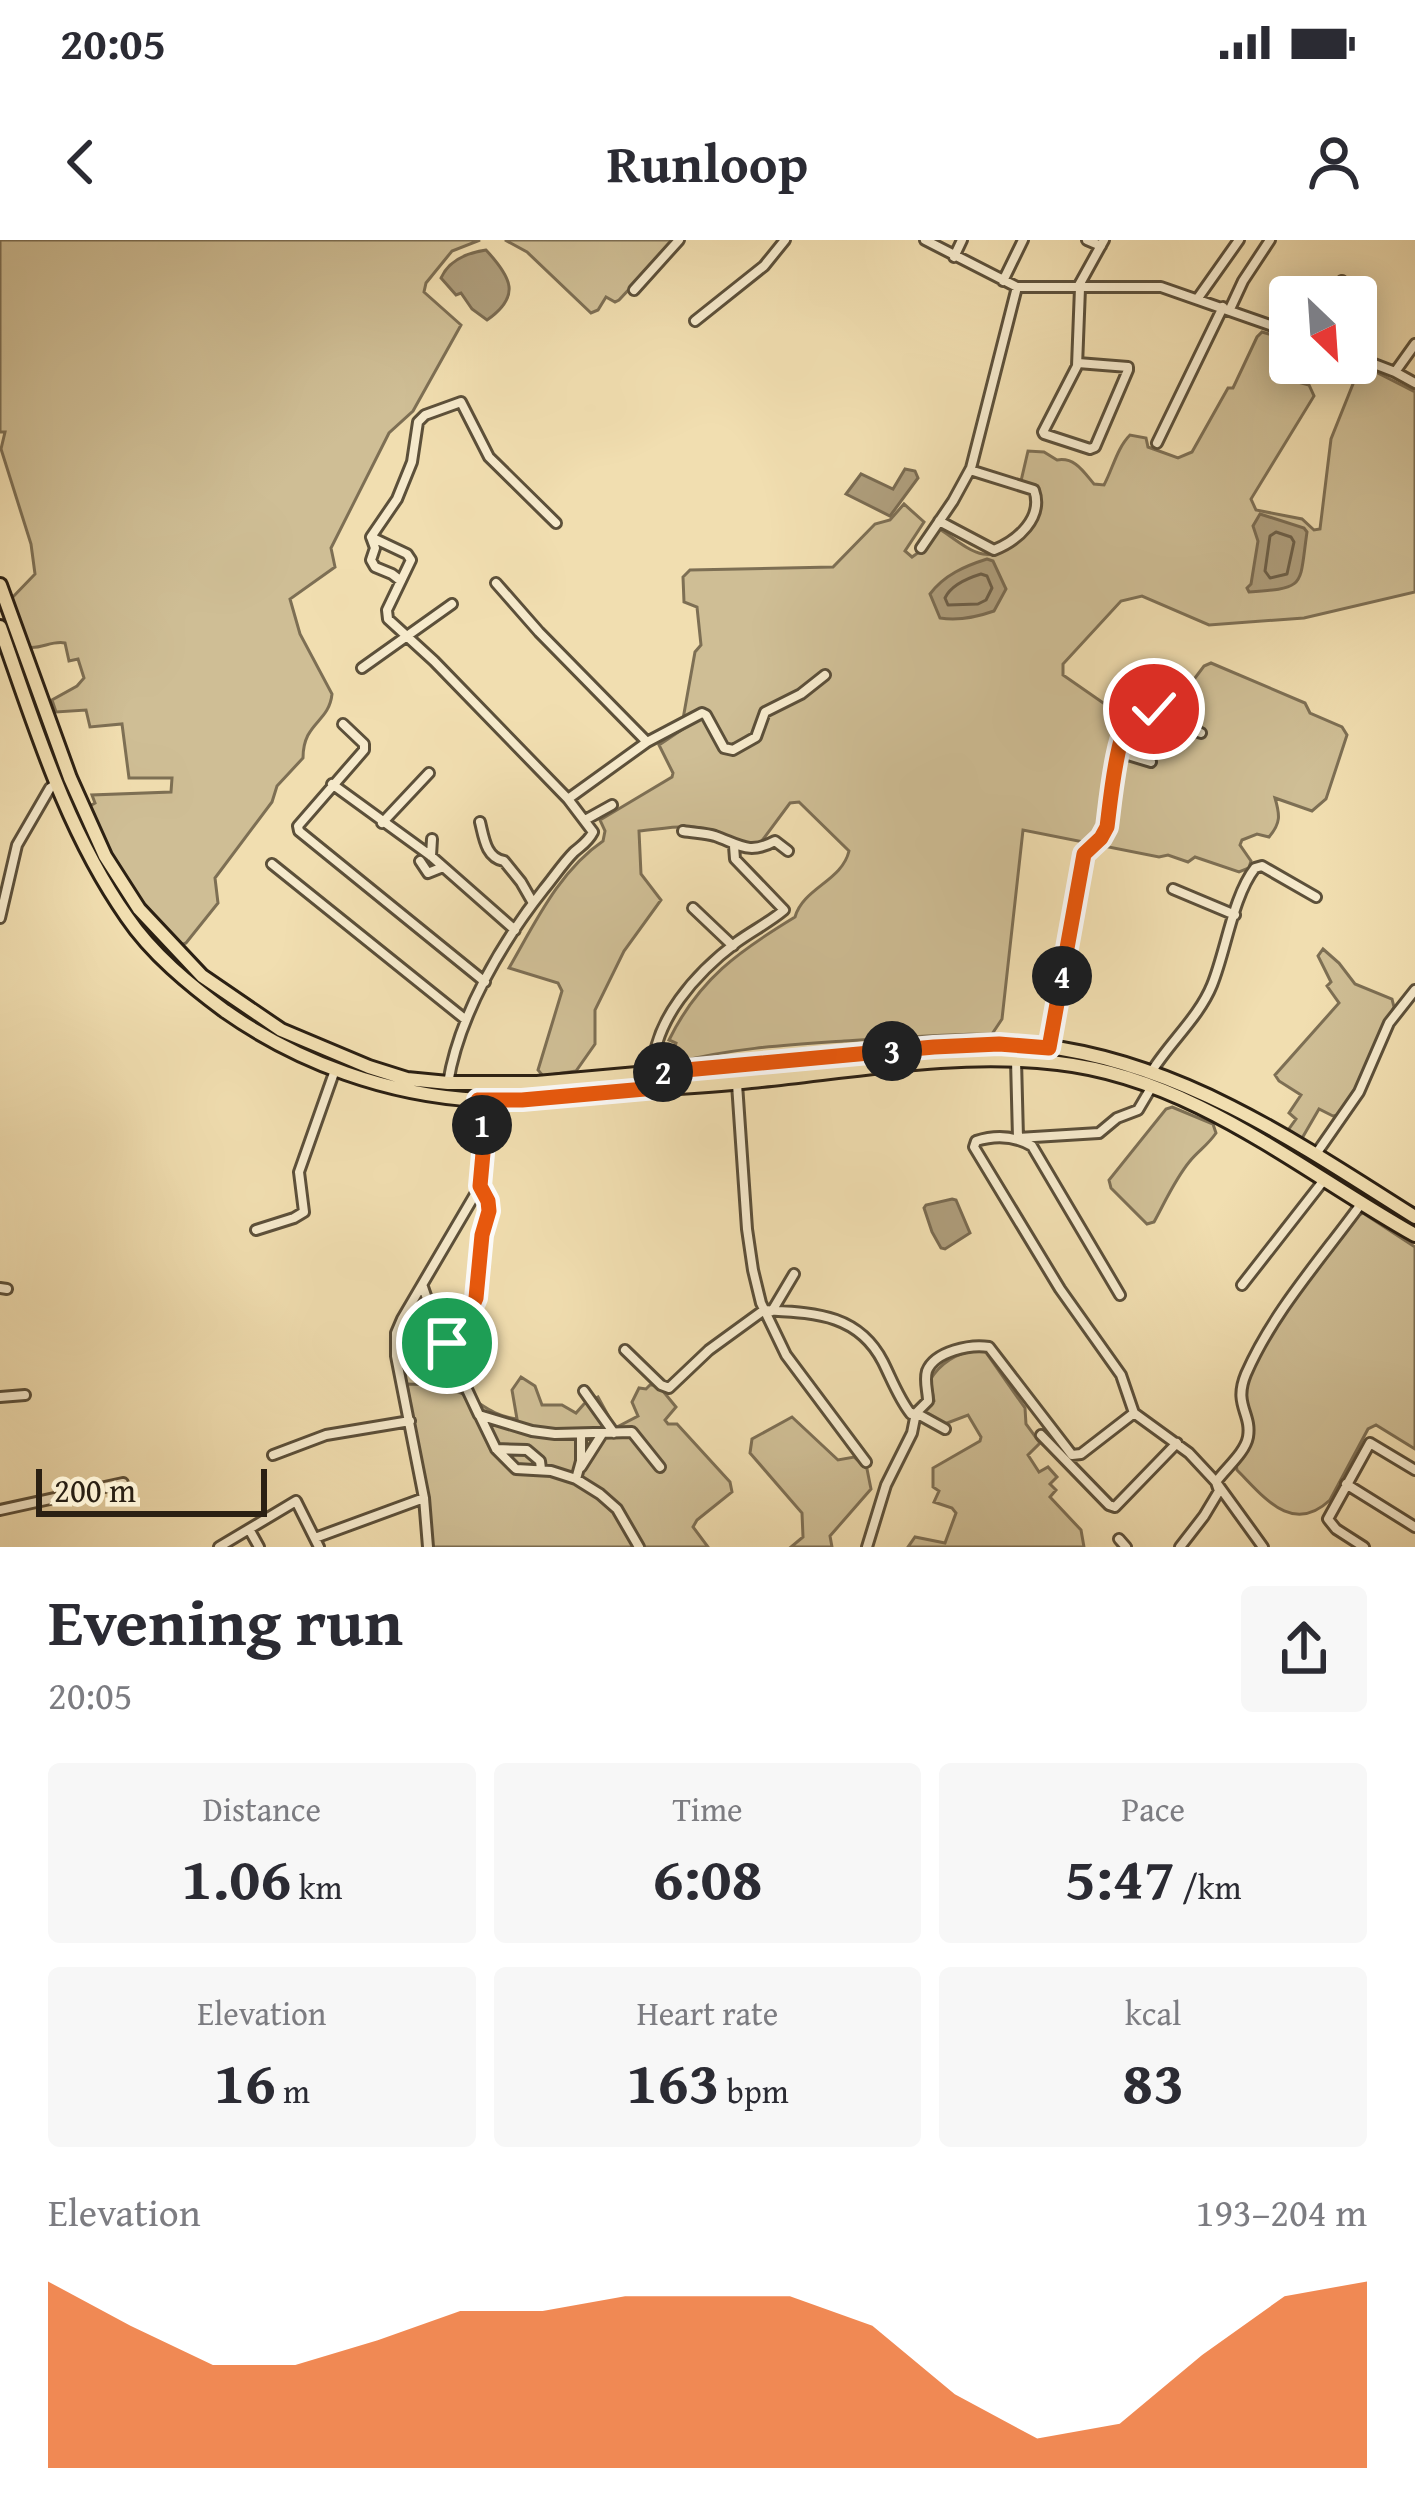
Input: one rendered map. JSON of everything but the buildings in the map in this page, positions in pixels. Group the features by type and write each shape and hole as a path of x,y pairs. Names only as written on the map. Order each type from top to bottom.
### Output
{"main road":[{"path":"0,585 70,778 116,875 139,909 202,976 281,1030 407,1079 448,1083 736,1083 950,1060 1016,1059 1180,1082 1316,1154 1415,1217"},
{"path":"0,627 56,784 129,922 206,997 258,1034 336,1069 383,1087 478,1100 522,1100 934,1047 1049,1048 1117,1061 1415,1235"},
{"path":"56,784 70,778"}],"street":[{"path":"634,290 679,240"},
{"path":"695,321 764,266 784,240"},
{"path":"925,240 1017,287 1161,287 1269,324"},
{"path":"954,256 962,240"},
{"path":"1003,281 1023,240"},
{"path":"1078,364 1120,364 1129,370 1090,449 1043,432 1078,364 1078,288 1102,243 1088,240"},
{"path":"1198,298 1239,240"},
{"path":"1157,443 1226,308 1270,240"},
{"path":"921,548 970,470 1017,287"},
{"path":"1395,372 1415,344"},
{"path":"1377,365 1415,383"},
{"path":"371,538 398,499 412,462 418,422 460,402 489,457 556,523"},
{"path":"939,520 994,550 1021,536 1036,506 1034,490 970,470"},
{"path":"371,538 373,564 401,581"},
{"path":"371,538 411,557 386,615 592,829 592,838 572,854 533,904 485,982 452,1054 448,1083"},
{"path":"496,583 647,742"},
{"path":"362,668 452,604"},
{"path":"568,799 647,742 702,713 724,748 736,749 756,737 765,712 825,675"},
{"path":"1049,1048 1084,854 1107,827 1118,752 1132,715 1162,704 1178,709 1174,745"},
{"path":"343,724 364,750 298,831 485,982"},
{"path":"1178,724 1201,733"},
{"path":"1118,752 1151,762"},
{"path":"382,823 429,773"},
{"path":"0,918 17,845 56,784"},
{"path":"332,784 431,856 515,930"},
{"path":"585,820 612,805"},
{"path":"480,822 491,853 504,861 533,904"},
{"path":"683,831 713,835 734,846 763,848 776,841 788,851"},
{"path":"431,856 432,838"},
{"path":"655,1081 652,1051 672,1011 698,978 733,946 784,910 739,863 734,846"},
{"path":"420,861 428,873 443,867"},
{"path":"272,864 466,1020"},
{"path":"1263,1547 1216,1481 1177,1443 1134,1413 1121,1375 1060,1289 974,1147 982,1138 1099,1133 1117,1118 1138,1110 1151,1080 1204,1003 1245,882 1259,866 1316,897"},
{"path":"1173,890 1235,915"},
{"path":"693,908 733,946"},
{"path":"1316,1154 1359,1092 1389,1023 1415,990"},
{"path":"376,1069 384,1054"},
{"path":"1016,1059 1018,1138"},
{"path":"256,1230 304,1212 298,1172 336,1069"},
{"path":"736,1083 753,1270 786,1355 866,1462"},
{"path":"428,1547 396,1333 480,1186 484,1142 478,1100"},
{"path":"1018,1138 1032,1146 1120,1295"},
{"path":"1242,1285 1325,1179"},
{"path":"447,1343 476,1298 489,1211 480,1186"},
{"path":"1216,1481 1246,1442 1249,1430 1240,1395 1259,1349 1360,1204"},
{"path":"626,1350 668,1388 709,1350 768,1311 794,1274"},
{"path":"422,1286 467,1394 496,1449 516,1469 577,1475 609,1500 640,1547"},
{"path":"768,1311 839,1319 852,1326 878,1354 911,1414 945,1429"},
{"path":"852,1326 866,1316"},
{"path":"867,1547 916,1413 928,1401 926,1372 933,1363 962,1349 989,1347 1072,1455 1081,1454 1134,1413"},
{"path":"584,1391 614,1433"},
{"path":"0,1397 26,1395"},
{"path":"479,1414 530,1430 581,1435 632,1432 660,1467"},
{"path":"273,1455 326,1435 410,1421"},
{"path":"522,1450 530,1430"},
{"path":"577,1475 602,1433"},
{"path":"577,1475 581,1435"},
{"path":"1041,1435 1115,1507 1177,1443"},
{"path":"1364,1547 1328,1519 1370,1443 1415,1470"},
{"path":"496,1449 522,1450 540,1461 541,1469"},
{"path":"1180,1547 1219,1491 1216,1481"},
{"path":"0,1510 123,1484"},
{"path":"1346,1484 1415,1527"},
{"path":"219,1547 296,1501 317,1542 424,1498"},
{"path":"250,1529 259,1547"}],"shaded area":[{"path":"0,240 480,240 452,251 426,283 424,292 461,325 413,411 389,433 331,548 335,567 290,599 300,634 332,694 330,704 307,737 303,758 277,786 272,802 215,878 218,903 179,946 113,866 86,808 95,803 92,795 171,792 172,778 129,778 122,724 90,727 86,710 56,712 52,700 84,678 78,659 69,661 65,643 27,647 9,601 35,574 31,544 1,449 5,432 0,432"},
{"path":"505,240 675,240 619,300 606,297 591,313 527,252"},
{"path":"1262,332 1269,334 1269,384 1309,385 1314,396 1251,499 1256,510 1302,519 1314,530 1320,529 1331,439 1353,384 1377,384 1377,373 1415,392 1415,592 1304,618 1209,625 1142,596 1121,601 1063,664 1063,675 1122,716 1159,695 1183,694 1211,663 1305,703 1310,713 1342,727 1347,735 1326,799 1312,811 1275,798 1276,827 1269,837 1257,834 1242,840 1240,845 1251,861 1249,868 1239,872 1195,857 1188,862 1023,830 1002,1019 992,1034 781,1046 678,1062 672,1057 676,1043 669,1040 693,1000 738,955 795,917 806,899 839,870 849,851 799,802 790,803 753,846 696,827 639,831 641,874 661,900 624,951 595,1010 595,1044 576,1071 543,1076 538,1070 562,991 558,983 509,968 561,883 603,841 600,820 672,777 659,745 686,727 683,719 695,652 701,645 697,607 684,602 683,577 690,570 833,567 875,524 890,520 904,504 924,522 905,551 912,557 938,528 978,553 1004,550 1022,535 1038,503 1039,493 1021,481 1028,451 1069,461 1094,484 1104,485 1130,435 1146,438 1148,447 1178,458 1192,452 1228,388 1233,388"},
{"path":"1323,949 1355,984 1392,999 1394,1007 1338,1115 1319,1109 1301,1140 1286,1133 1296,1119 1289,1113 1301,1095 1275,1075 1339,1003 1327,986 1331,982 1318,956"},
{"path":"1172,1107 1213,1124 1216,1133 1185,1168 1154,1222 1147,1224 1111,1188 1109,1180"},
{"path":"1363,1213 1415,1247 1415,1449 1376,1425 1368,1429 1330,1500 1316,1510 1291,1513 1268,1500 1237,1470 1251,1432 1244,1407 1245,1384 1291,1303"},
{"path":"985,1351 1025,1408 1026,1424 1040,1443 1028,1455 1039,1472 1048,1467 1057,1477 1050,1484 1056,1490 1050,1497 1081,1530 1084,1547 908,1547 915,1537 945,1543 956,1513 934,1502 939,1491 933,1487 933,1468 981,1437 968,1415 942,1425 926,1414 925,1408 934,1401 930,1380 950,1359"},
{"path":"521,1377 535,1386 542,1405 562,1405 576,1413 598,1397 615,1428 638,1416 632,1402 639,1388 658,1385 676,1407 665,1420 677,1424 730,1482 732,1492 693,1527 708,1547 431,1547 407,1384 456,1391 497,1414 517,1419 512,1390"},
{"path":"792,1417 838,1460 854,1457 867,1469 871,1489 830,1536 832,1547 791,1547 803,1537 802,1513 750,1453 752,1439"}],"water":[{"path":"486,250 509,287 505,303 487,320 441,278 459,258"},
{"path":"905,469 915,471 918,478 890,516 846,494 861,474 893,489"},
{"path":"1260,514 1304,528 1303,564 1291,586 1249,592 1258,541 1253,526"},
{"path":"987,559 993,561 1006,589 994,611 940,618 930,594 956,572"},
{"path":"952,1199 970,1233 945,1249 932,1232 924,1208"}],"route":[{"path":"447,1343 476,1298 489,1211 480,1186 484,1142 478,1100 656,1088 653,1073 934,1047 1049,1048 1084,854 1107,827 1117,755 1130,718 1154,709"}]}
